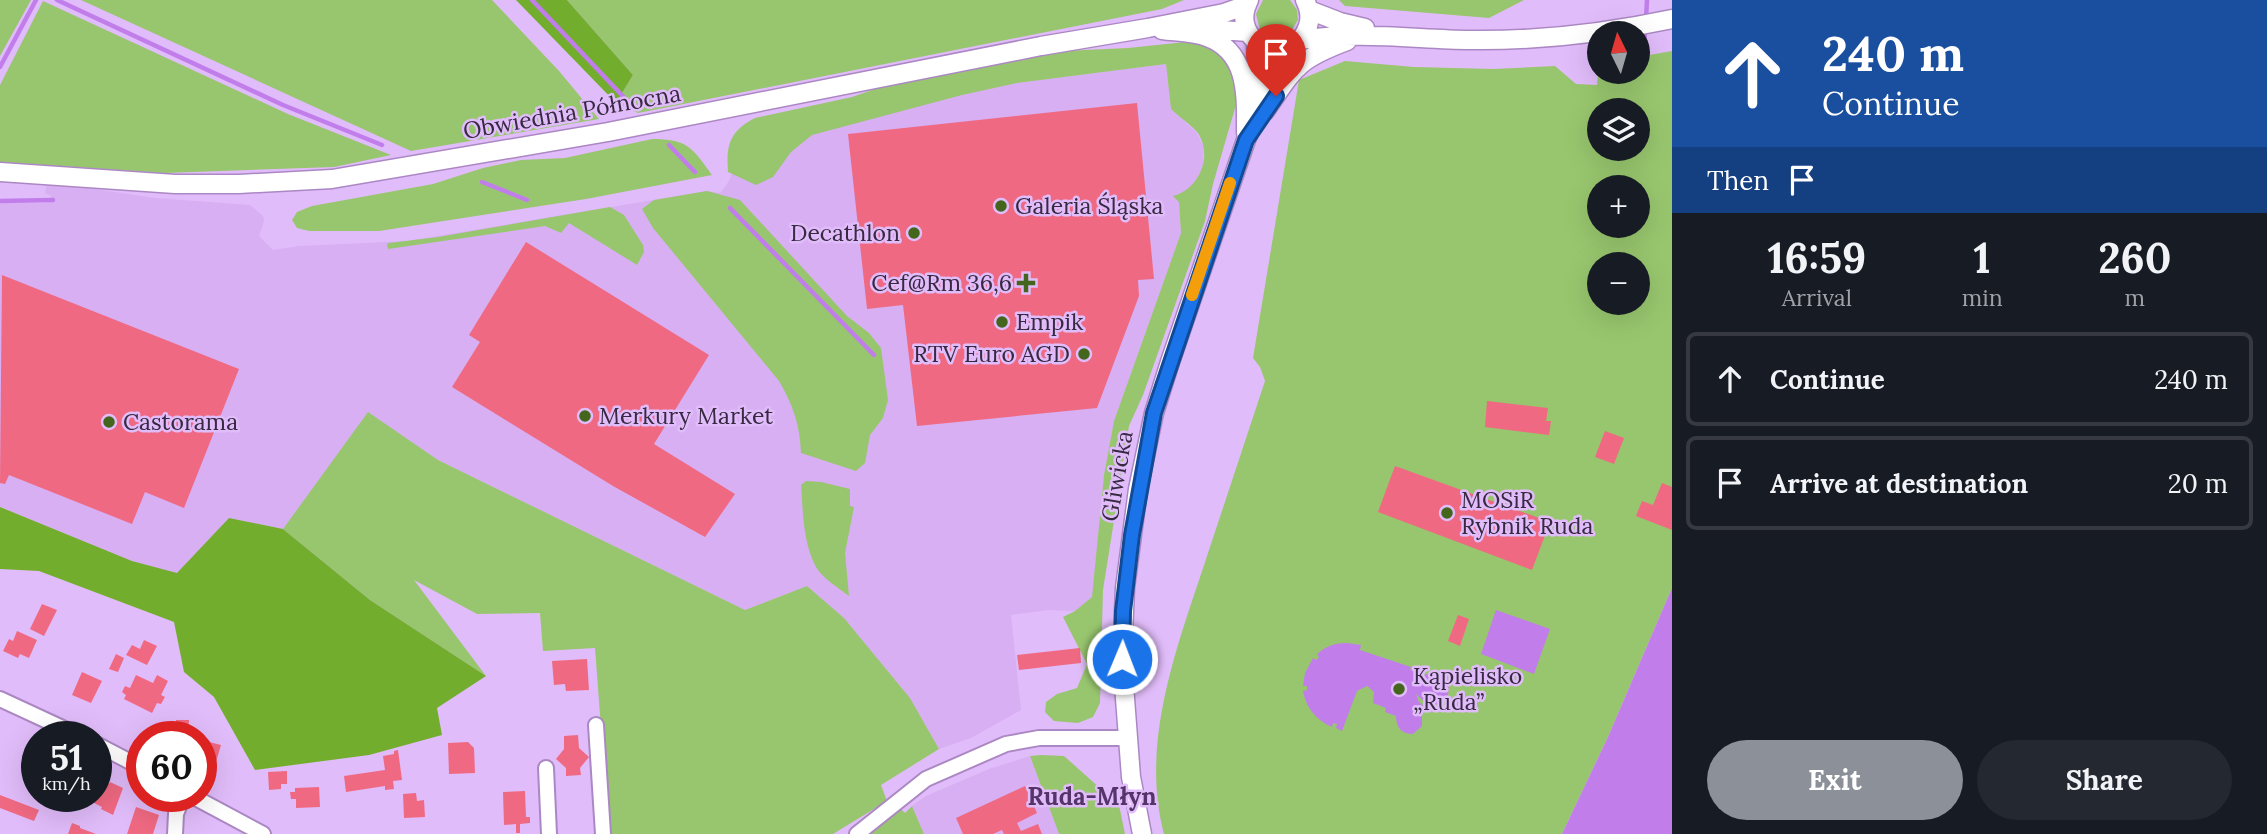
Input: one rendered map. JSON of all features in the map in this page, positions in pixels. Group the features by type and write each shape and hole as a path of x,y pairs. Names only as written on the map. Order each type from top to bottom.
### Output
{"main road":[{"path":"1148,28 1203,7 1214,0"},
{"name":"Obwiednia Północna","path":"0,172 174,184 332,179 608,132 1028,48 1148,28 1224,12 1248,2"},
{"name":"Gliwicka","path":"1246,140 1256,84 1252,37 1244,16 1248,2"},
{"path":"1307,5 1340,22 1390,36"},
{"path":"1300,40 1309,24 1307,5"},
{"path":"1284,48 1300,40 1337,35 1472,40 1533,38 1598,32 1672,19"},
{"path":"1148,28 1203,36 1219,43 1228,51 1244,79 1246,140"},
{"name":"Obwiednia Północna","path":"1148,28 1216,28 1252,37 1266,48 1284,48"},
{"path":"1246,140 1297,66 1320,50 1358,37"},
{"name":"Gliwicka","path":"1142,834 1127,738 1122,675 1123,611 1133,524 1147,444 1166,375 1246,140 1284,48"}],"street":[{"path":"0,699 47,721"},
{"path":"596,725 603,834"},
{"path":"857,834 922,781 1006,744 1039,738 1127,738"},
{"path":"546,768 549,834"},
{"path":"217,810 263,834"},
{"path":"175,834 177,812"}],"shaded area":[{"path":"1166,64 1171,109 1196,132 1204,147 1203,164 1197,181 1182,194 1179,202 1181,233 1114,421 1104,475 1091,612 1049,610 1011,615 1021,710 971,738 939,749 910,698 844,618 807,586 745,610 438,460 369,413 283,529 229,518 177,574 132,561 0,507 0,203 46,203 51,196 45,193 47,182 155,198 250,205 263,216 259,236 273,250 299,246 408,241 707,191 720,193 729,181 746,134 851,117 1017,83"},
{"path":"1672,588 1672,834 1562,834 1608,737"},
{"path":"1496,610 1550,629 1534,674 1481,654"},
{"name":"Kąpielisko „Ruda”","path":"1347,643 1361,645 1360,650 1411,667 1410,669 1416,672 1413,682 1416,685 1426,674 1441,675 1449,683 1448,696 1435,705 1427,703 1416,694 1419,702 1427,709 1422,715 1422,726 1413,734 1402,731 1398,727 1396,716 1373,703 1374,692 1367,686 1357,691 1342,731 1336,728 1337,724 1333,723 1332,727 1326,724 1313,713 1307,703 1303,691 1307,690 1307,686 1303,686 1305,673 1313,658 1316,660 1319,657 1317,654 1320,651"},
{"path":"1030,756 1059,834 924,834 912,806 926,796 989,769"}],"green space":[{"path":"0,0 31,0 0,56"},
{"path":"81,0 492,0 559,71 599,119 411,151"},
{"path":"516,0 567,0 633,75 616,103"},
{"path":"567,0 1184,0 1162,9 638,113 616,103 633,75"},
{"path":"1263,0 1290,0 1297,10 1298,20 1289,34 1274,37 1260,30 1256,14"},
{"path":"1339,0 1524,0 1489,18 1345,6"},
{"path":"43,1 288,114 391,155 334,167 165,173 0,162 0,85"},
{"path":"1195,41 1216,50 1235,76 1238,98 1205,221 1143,395 1129,426 1103,590 1100,703 1093,717 1078,723 1054,721 1045,712 1046,702 1057,694 1077,688 1087,664 1063,617 1092,597 1104,475 1114,421 1181,233 1179,202 1173,196 1190,187 1197,179 1204,161 1202,141 1197,132 1171,109 1166,64 1017,83 812,135 791,152 773,177 756,185 728,172 729,146 735,133 755,118 852,97 898,81 1062,51"},
{"name":"MOSiR Rybnik Ruda","path":"1672,51 1672,588 1608,737 1562,834 1164,834 1156,763 1159,727 1185,621 1265,381 1253,358 1299,80 1345,61 1414,67 1493,69 1555,66 1576,84 1650,84 1650,55"},
{"path":"652,139 664,139 688,146 712,175 586,199 379,231 309,231 297,228 292,220 297,212 312,206 433,184 483,168 521,160 565,158"},
{"path":"707,191 740,200 847,316 869,333 881,348 888,400 883,418 870,435 865,463 856,471 801,453 795,416 779,381 653,228 642,209 654,200"},
{"path":"610,207 624,215 643,245 644,252 637,265 569,223 561,233 545,226 388,249 387,244 438,237"},
{"path":"368,412 438,460 745,610 807,586 844,618 910,698 939,749 881,785 887,801 833,834 609,834 595,648 543,651 540,613 477,614 414,580 486,676 370,600 283,529"},
{"path":"806,481 850,489 850,506 854,507 845,553 849,596 822,575 812,558 806,538 802,506 801,485"},
{"path":"0,507 132,561 177,573 229,518 283,529 370,600 486,676 437,708 442,735 369,755 255,770 214,697 184,672 174,622 39,571 0,569"},
{"path":"1030,756 1064,756 1119,805 1125,834 1059,834"},
{"path":"912,806 924,834 866,834 901,809 905,813"}],"building":[{"name":"Galeria Śląska","path":"1137,103 1154,279 1138,280 1139,296 1097,408 917,426 903,305 867,309 848,134"},
{"name":"Merkury Market","path":"526,242 709,355 654,444 735,494 705,537 613,486 452,387 480,342 469,335"},
{"name":"Castorama","path":"2,275 239,369 184,508 145,492 132,524 9,475 5,484 0,483"},
{"path":"1487,401 1548,408 1546,421 1551,421 1549,435 1485,427"},
{"path":"1605,431 1624,438 1614,464 1595,457"},
{"path":"1395,466 1550,522 1532,570 1378,512"},
{"path":"1662,483 1672,487 1672,530 1636,516 1642,501 1653,505"},
{"path":"42,604 57,610 44,636 30,629"},
{"path":"1458,615 1469,619 1460,646 1448,641"},
{"path":"17,631 37,640 29,658 20,654 18,658 3,651 9,639 13,641"},
{"path":"144,640 157,646 147,665 126,655 132,645 140,649"},
{"path":"1080,648 1081,663 1019,670 1017,655"},
{"path":"116,654 124,658 118,672 109,669"},
{"path":"587,659 589,690 566,691 565,684 554,685 552,661"},
{"path":"82,672 102,681 91,703 72,695"},
{"path":"136,675 153,683 157,675 168,681 161,695 165,697 161,704 157,703 152,713 124,699 126,695 122,692 125,686 130,688"},
{"path":"578,735 579,748 589,757 580,768 581,775 566,776 566,768 556,759 564,749 564,736"},
{"path":"468,742 474,748 475,773 449,774 448,743"},
{"path":"398,750 402,780 393,781 394,789 385,790 385,786 346,792 344,776 385,770 383,756 394,754 394,751"},
{"path":"287,771 287,784 281,784 281,789 269,790 268,772"},
{"path":"112,783 123,788 113,815 107,812 112,812"},
{"path":"1025,786 1037,813 1017,823 1021,831 1038,824 1042,834 1004,834 1002,830 993,834 963,834 956,818"},
{"path":"319,787 320,807 296,808 296,799 291,799 290,792 295,792 295,788"},
{"path":"525,791 526,817 530,817 530,823 520,824 520,833 516,833 516,824 504,825 503,792"},
{"path":"416,793 417,801 424,800 425,817 404,818 403,794"},
{"path":"0,795 21,803 21,812 38,812 34,821 0,808"},
{"path":"134,812 159,815 153,834 127,834"},
{"path":"72,823 80,828 96,834 68,834"}],"waterway":[{"path":"0,67 36,0"},
{"path":"57,0 283,105 382,145"},
{"path":"532,0 633,107"},
{"path":"1646,19 1647,0"},
{"path":"669,145 695,172"},
{"path":"482,182 527,200"},
{"path":"0,201 53,200"},
{"path":"730,208 874,355"}],"slow traffic":[{"path":"1192,295 1230,183"}],"place":[{"name":"Galeria Śląska","path":"1001,206"},
{"name":"Decathlon","path":"914,233"},
{"name":"Cef@Rm 36,6","path":"1026,283"},
{"name":"Empik","path":"1002,322"},
{"name":"RTV Euro AGD","path":"1084,354"},
{"name":"Merkury Market","path":"585,416"},
{"name":"Castorama","path":"109,422"},
{"name":"MOSiR Rybnik Ruda","path":"1447,513"},
{"name":"Kąpielisko „Ruda”","path":"1399,689"}],"district":[{"name":"Ruda-Młyn","path":"1092,797"}],"route":[{"path":"1122,659 1123,611 1132,535 1138,489 1154,413 1246,140 1276,96"}]}
